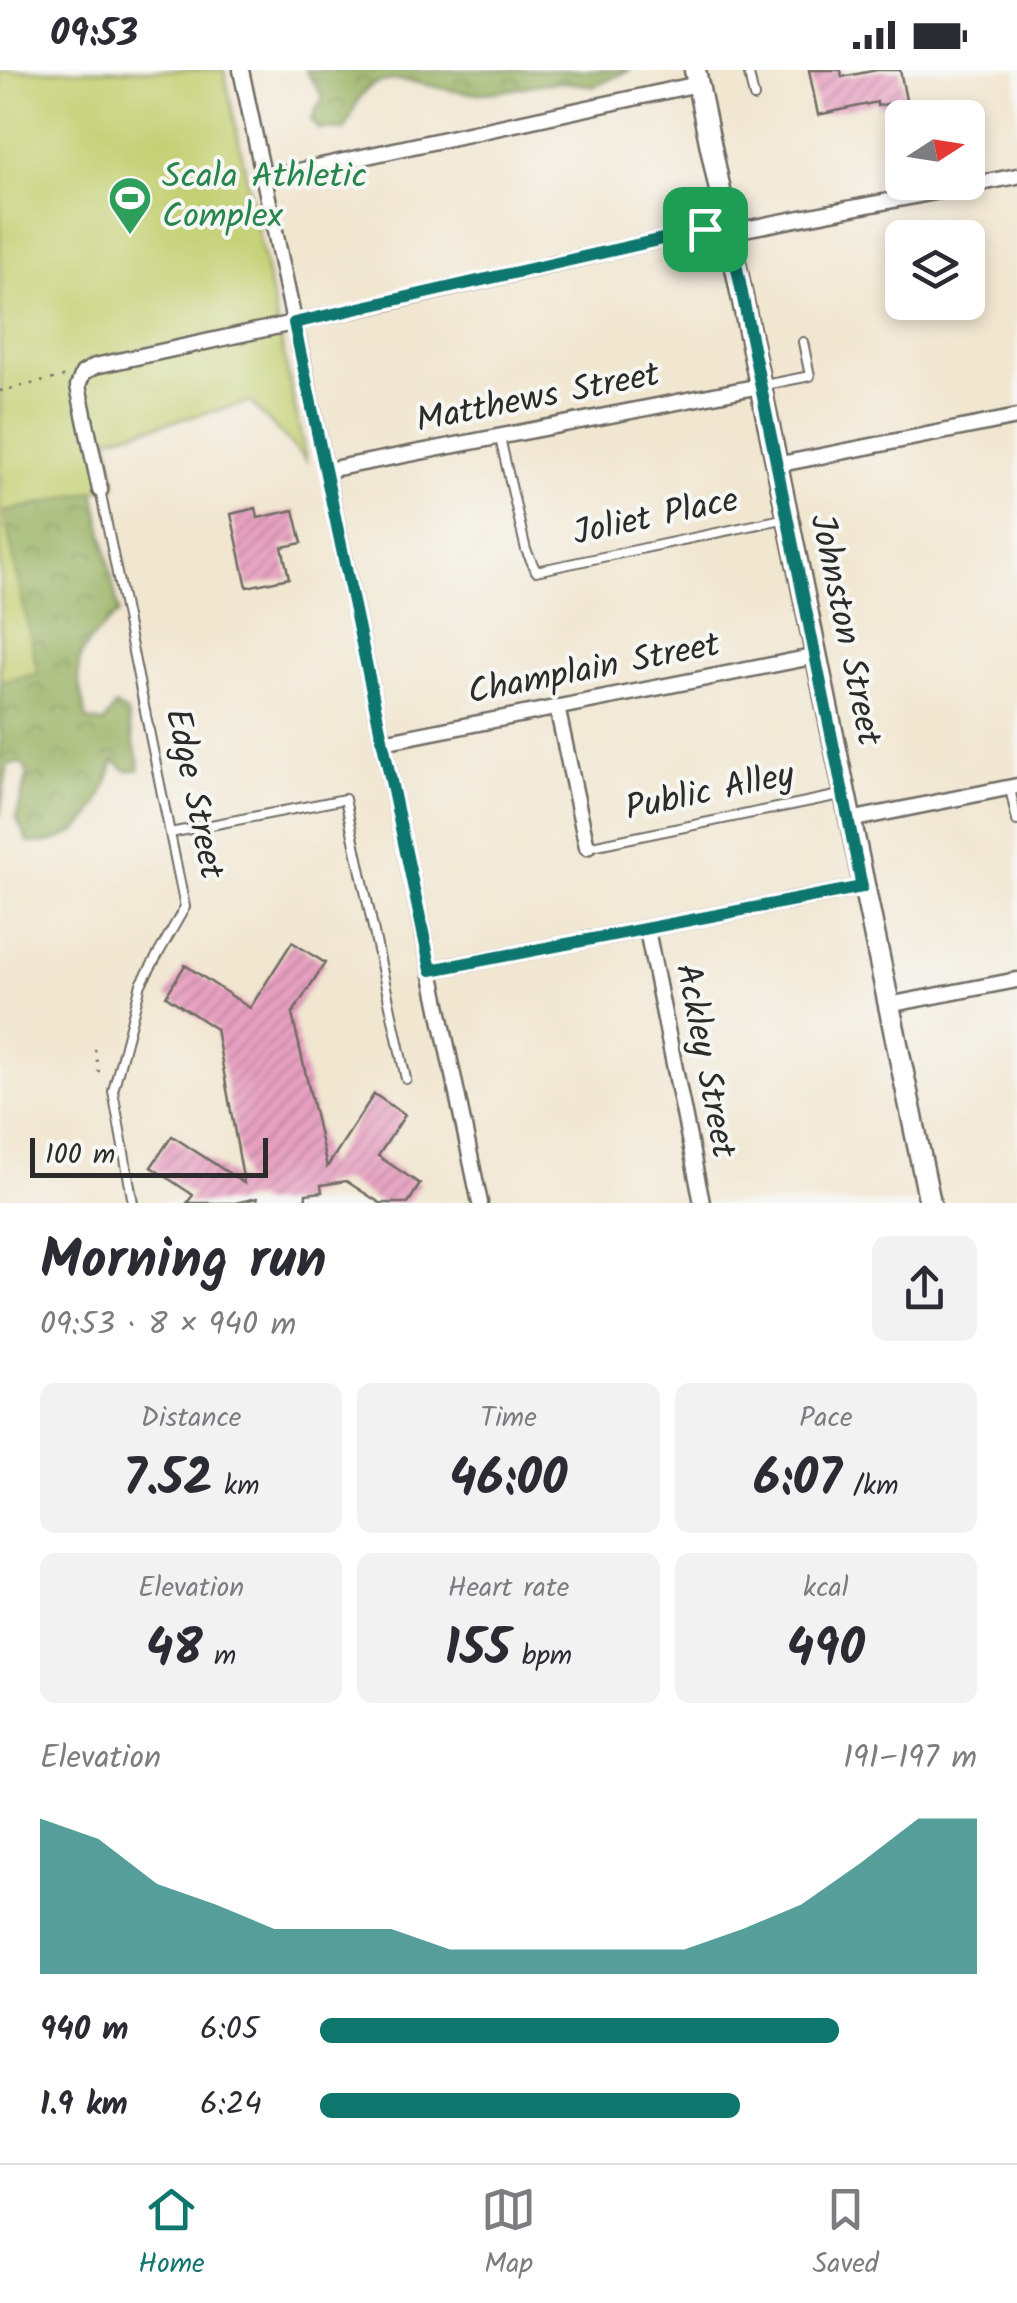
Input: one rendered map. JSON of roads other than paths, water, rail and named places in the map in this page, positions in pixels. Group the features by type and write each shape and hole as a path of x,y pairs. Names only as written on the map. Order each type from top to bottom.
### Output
{"main road":[{"name":"Johnston Street","path":"696,77 930,1203"}],"street":[{"path":"242,70 480,1203"},
{"path":"266,178 696,77"},
{"path":"294,323 728,228 1017,176"},
{"name":"Edge Street","path":"100,490 81,379 95,366 294,323"},
{"name":"Matthews Street","path":"327,470 760,386"},
{"path":"776,464 1017,417"},
{"name":"Champlain Street","path":"383,742 817,656"},
{"path":"557,707 587,847"},
{"path":"850,820 1013,787"},
{"path":"431,970 862,887"},
{"name":"Ackley Street","path":"647,930 702,1203"},
{"path":"888,1005 1017,980"}],"lane":[{"path":"748,70 754,97"},
{"path":"760,386 810,376 804,342"},
{"name":"Joliet Place","path":"500,437 526,550 536,571 787,518"},
{"name":"Edge Street","path":"100,490 186,907 141,984 113,1091 133,1203"},
{"path":"1013,787 1017,821"},
{"name":"Public Alley","path":"587,847 845,794"},
{"path":"170,832 345,799 406,1079"}],"place":[{"name":"Scala Athletic Complex","path":"130,236"}]}
